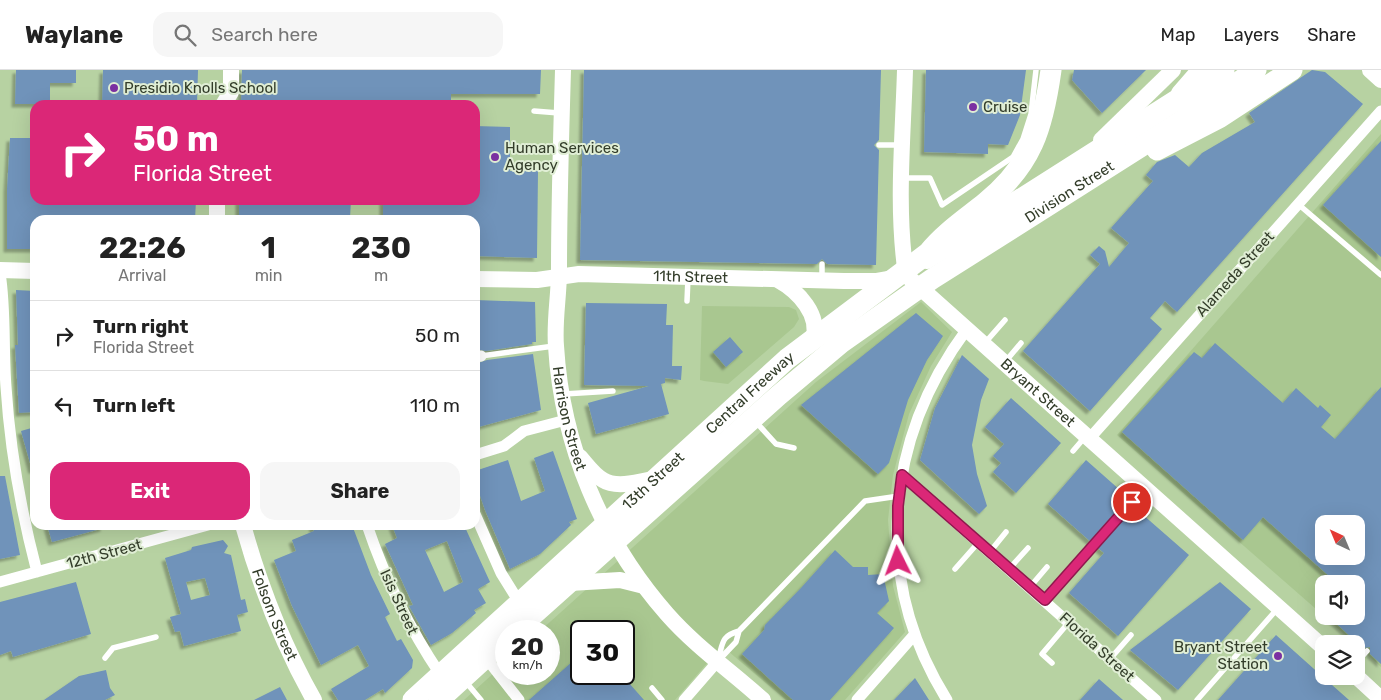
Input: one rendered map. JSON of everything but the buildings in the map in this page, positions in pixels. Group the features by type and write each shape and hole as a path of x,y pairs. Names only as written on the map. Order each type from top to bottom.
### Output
{"highway":[{"name":"Central Freeway","path":"413,700 787,359 928,253 939,239 999,191 1021,168 1037,138 1043,118 1051,70"},
{"path":"928,253 945,247 1173,105 1224,70"},
{"path":"1116,163 1256,70"},
{"path":"1116,163 1158,150 1184,138 1255,96 1292,70"},
{"name":"Central Freeway","path":"528,620 772,400 841,343 932,279 1116,163"},
{"path":"441,700 495,650"}],"main road":[{"path":"220,70 221,100"},
{"path":"225,100 231,92 231,70"},
{"name":"Harrison Street","path":"563,70 556,346 566,420 576,452 605,525 615,544 644,586 676,624 704,651 763,700"},
{"path":"905,70 901,248 906,275"},
{"name":"Division Street","path":"906,275 1016,204 1081,158 1173,70"},
{"name":"Division Street","path":"919,288 1091,176 1133,141 1167,107 1199,70"},
{"path":"1370,70 1381,80"},
{"path":"0,271 30,271"},
{"name":"11th Street","path":"480,279 537,280 579,274 877,281 906,275"},
{"name":"Bryant Street","path":"906,275 1315,640"},
{"name":"13th Street","path":"413,700 764,382 813,340 906,275"},
{"path":"778,280 795,291 807,306 814,324 813,340"},
{"name":"13th Street","path":"528,620 754,419 848,340 919,288"},
{"path":"576,452 597,476 609,483 626,483 658,478"},
{"name":"Folsom Street","path":"245,530 267,602 292,658 314,700"},
{"path":"570,583 620,580 644,586"},
{"path":"441,700 495,651"},
{"path":"1365,684 1381,698"}],"street":[{"name":"Alameda Street","path":"1088,436 1381,111"},
{"path":"0,271 3,289 3,386 27,536 37,572"},
{"path":"947,700 931,672 915,634 902,587 898,561 899,496 913,429 926,395 939,369 967,329"},
{"path":"480,453 504,446 524,431 566,420"},
{"name":"Florida Street","path":"902,475 1156,700"},
{"path":"480,525 501,573 519,602"},
{"name":"12th Street","path":"0,582 190,530"},
{"name":"Isis Street","path":"369,530 397,600 417,638 440,674"},
{"path":"857,700 915,634"},
{"path":"487,659 519,700"},
{"path":"684,700 718,661"}],"lane":[{"path":"902,178 930,178 942,205 1013,157 1023,139 1031,114 1036,70"},
{"path":"534,111 562,113"},
{"path":"879,145 903,146"},
{"path":"1298,204 1381,275"},
{"path":"822,264 822,281"},
{"path":"687,301 688,277"},
{"path":"984,344 1005,320"},
{"path":"1005,362 1021,343"},
{"path":"480,356 556,346"},
{"path":"562,394 613,391"},
{"path":"754,419 776,444 794,448"},
{"path":"1073,451 1088,436"},
{"path":"1045,600 1144,488"},
{"path":"718,661 736,642 739,631 865,501 899,496"},
{"path":"989,553 1006,532"},
{"path":"955,569 978,543"},
{"path":"1009,569 1028,548"},
{"path":"1030,587 1047,567"},
{"path":"1197,700 1279,607"},
{"path":"1052,663 1042,654 1069,622"},
{"path":"718,661 724,638 728,634 739,631"},
{"path":"1110,659 1131,635"},
{"path":"105,658 113,648 156,636"},
{"path":"464,680 481,700"},
{"path":"652,688 662,700"}],"shaded area":[{"path":"1381,134 1381,667 1365,653 1365,635 1345,635 1334,625 1365,625 1365,575 1315,575 1315,608 1117,435"},
{"path":"921,302 952,332 931,366 909,414 893,475 888,520 893,586 905,632 845,700 786,700 722,646 675,700 464,700 495,672 495,685 560,685 560,620 552,620 816,382"},
{"path":"702,306 789,307 796,310 799,319 794,327 728,384 704,381 700,380"}],"place":[{"name":"Presidio Knolls School","path":"114,88"},
{"name":"Cruise","path":"973,107"},
{"name":"Human Services Agency","path":"495,157"},
{"name":"Bryant Street Station","path":"1278,656"}],"route":[{"path":"898,561 898,506 902,475 1045,600 1132,502"}]}
